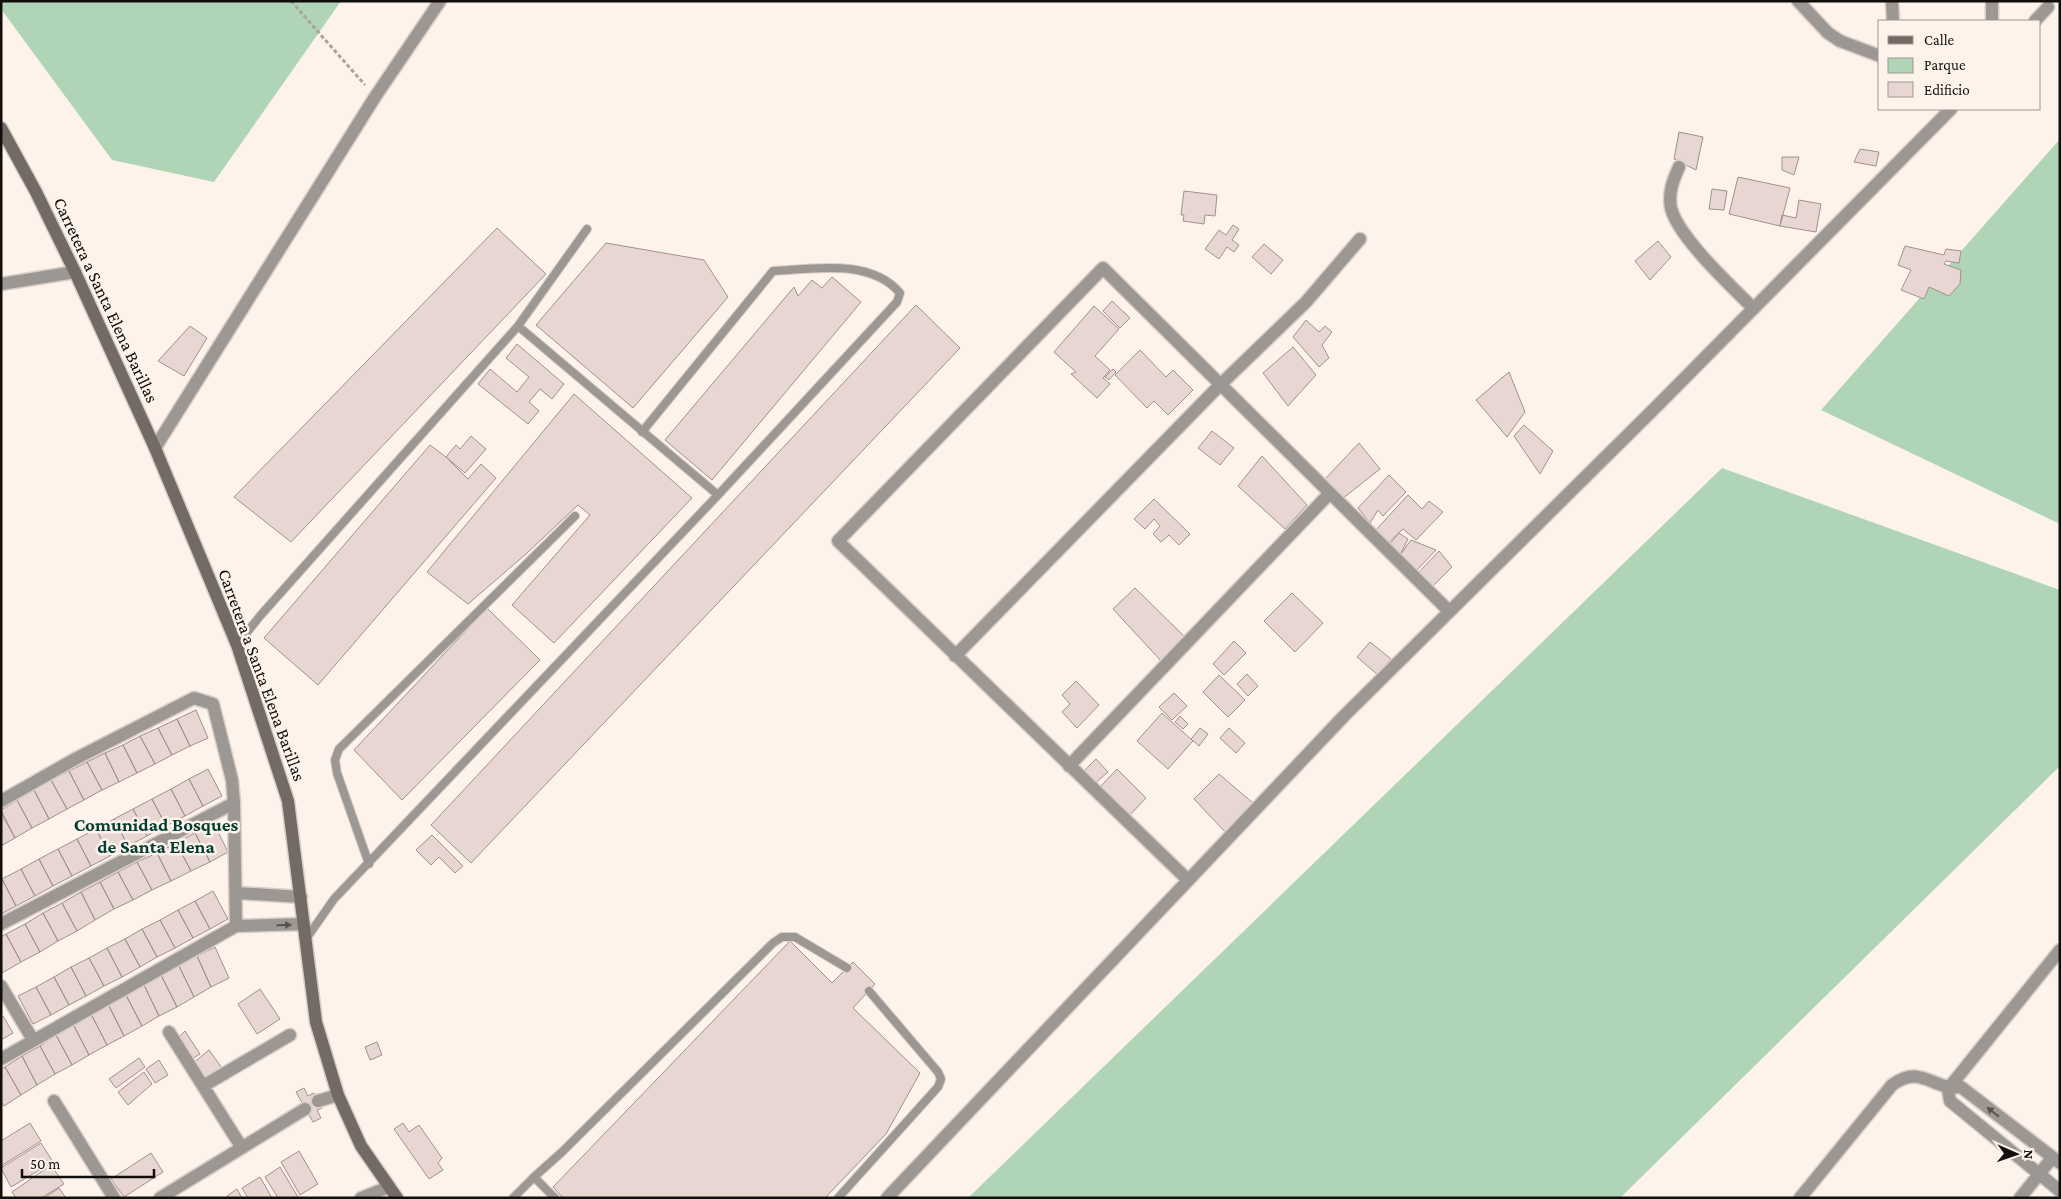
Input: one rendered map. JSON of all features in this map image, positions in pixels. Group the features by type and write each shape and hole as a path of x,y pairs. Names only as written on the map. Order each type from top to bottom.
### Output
{"main road":[{"name":"Carretera a Santa Elena Barillas","path":"1,128 36,192 75,272 155,448 237,645 288,801 316,1022 338,1095 361,1146 397,1198"}],"street":[{"path":"155,448 375,97 440,1"},
{"path":"1798,1 1828,33 1840,41 1878,55"},
{"path":"1892,1 1893,20"},
{"path":"1992,1 1992,20"},
{"path":"2036,20 2048,7"},
{"path":"886,1198 1344,716 1950,110"},
{"path":"1679,167 1672,182 1670,196 1672,210 1705,260 1753,308"},
{"path":"955,656 1220,384 1306,302 1360,239"},
{"path":"1188,880 838,541 1103,268 1449,611"},
{"path":"1,284 75,272"},
{"path":"1069,766 1330,493"},
{"path":"1,802 74,759 194,698 213,704 232,780 237,893 236,926"},
{"path":"1,924 234,802"},
{"path":"237,893 301,897"},
{"path":"1,1059 236,926 304,924"},
{"path":"2060,950 1948,1089 1950,1100 2038,1175 2060,1191"},
{"path":"1,986 33,1040"},
{"path":"169,1032 242,1148"},
{"path":"203,1086 290,1035"},
{"path":"1800,1198 1892,1085 1898,1080 1912,1076 1921,1077 1948,1089 1960,1087 2056,1160 2038,1175 2020,1198"},
{"path":"318,1101 338,1095"},
{"path":"54,1102 114,1198"},
{"path":"160,1198 305,1109"},
{"path":"361,1198 390,1187"}],"lane":[{"path":"237,645 260,616 518,326 587,229"},
{"path":"306,938 334,899 718,495 897,302 900,293 893,286 861,271 842,268 772,271 642,432"},
{"path":"518,326 718,495"},
{"path":"368,864 336,773 335,760 338,749 575,516"},
{"path":"513,1198 773,943 782,937 795,937 847,968"},
{"path":"838,1198 938,1087 941,1079 938,1072 869,991"},
{"path":"534,1177 555,1198"}],"path":[{"path":"290,1 375,97"}],"green space":[{"path":"1,1 341,1 214,182 112,160 1,9"},
{"path":"2060,139 2060,524 1821,410"},
{"path":"1722,468 2060,590 2060,766 1620,1198 968,1198"}],"building":[{"path":"1679,132 1703,137 1696,170 1674,159"},
{"path":"1860,149 1879,152 1876,166 1854,162"},
{"path":"1782,157 1799,157 1794,175 1782,170"},
{"path":"1738,177 1790,188 1780,226 1729,214"},
{"path":"1712,189 1727,191 1724,210 1709,209"},
{"path":"1184,191 1217,195 1215,216 1205,215 1204,224 1183,221 1184,215 1181,215"},
{"path":"1799,200 1821,204 1816,232 1780,226 1782,215 1796,218"},
{"path":"1233,225 1239,229 1232,240 1239,245 1234,252 1227,247 1219,259 1205,249 1219,230 1226,235"},
{"path":"497,228 546,274 291,542 234,497"},
{"path":"1658,241 1671,257 1650,280 1635,261"},
{"path":"606,243 704,260 728,297 633,408 536,325"},
{"path":"1264,244 1283,260 1271,274 1252,257"},
{"path":"1905,246 1944,255 1946,249 1961,251 1959,263 1946,261 1944,264 1961,270 1960,284 1949,296 1929,287 1924,299 1901,290 1911,270 1898,265"},
{"path":"832,277 861,302 712,480 665,440 794,287 798,296 812,280 822,288"},
{"path":"1112,301 1130,318 1120,328 1103,311"},
{"path":"916,305 960,348 471,863 431,825"},
{"path":"1094,306 1119,329 1095,356 1110,370 1103,378 1110,384 1097,398 1071,374 1076,372 1054,352"},
{"path":"1306,320 1319,332 1325,326 1332,332 1322,345 1329,358 1319,367 1293,337"},
{"path":"190,326 207,338 184,376 158,361"},
{"path":"517,344 564,384 552,399 540,389 529,402 539,411 528,424 478,384 490,369 517,392 529,377 506,358"},
{"path":"1293,347 1316,375 1288,406 1263,373"},
{"path":"1140,350 1166,377 1173,370 1193,390 1168,415 1154,401 1147,408 1115,375"},
{"path":"1113,369 1116,372 1109,380 1105,377"},
{"path":"1509,372 1525,412 1507,437 1476,400"},
{"path":"574,394 692,498 554,643 512,605 590,515 578,505 526,554 468,604 427,572"},
{"path":"1524,425 1553,451 1540,474 1514,436"},
{"path":"1212,431 1234,448 1220,465 1198,448"},
{"path":"471,436 486,449 465,473 446,457 456,445 460,449"},
{"path":"1359,443 1380,469 1342,499 1325,479"},
{"path":"430,445 446,457 468,479 481,464 496,478 318,685 264,638"},
{"path":"1262,456 1307,505 1285,529 1238,486"},
{"path":"1389,475 1406,492 1383,516 1378,510 1370,523 1358,508"},
{"path":"1408,495 1422,509 1429,501 1443,512 1416,540 1403,529 1387,544 1374,532"},
{"path":"1154,499 1190,534 1179,545 1169,535 1161,542 1153,534 1160,526 1154,519 1145,529 1134,519"},
{"path":"1399,533 1408,539 1400,555 1389,545"},
{"path":"1411,540 1436,550 1416,571 1400,555"},
{"path":"1439,551 1452,567 1432,587 1418,573"},
{"path":"1135,588 1187,639 1162,662 1113,609"},
{"path":"1292,593 1323,623 1295,652 1264,621"},
{"path":"487,608 540,660 402,800 354,750"},
{"path":"1234,641 1246,653 1224,675 1213,664"},
{"path":"1370,642 1391,659 1378,675 1357,657"},
{"path":"1247,674 1258,686 1248,696 1237,684"},
{"path":"1219,675 1245,700 1228,717 1203,692"},
{"path":"1076,681 1099,705 1077,728 1062,712 1070,704 1062,695"},
{"path":"1174,693 1187,706 1172,720 1159,707"},
{"path":"196,710 208,738 190,746 177,719"},
{"path":"1162,713 1193,741 1168,769 1137,741"},
{"path":"1180,716 1188,724 1183,729 1175,722"},
{"path":"177,719 190,746 172,755 158,728"},
{"path":"158,728 172,755 155,764 140,736"},
{"path":"1200,728 1208,734 1199,746 1191,739"},
{"path":"1229,728 1245,743 1236,753 1220,738"},
{"path":"140,736 155,764 137,773 123,745"},
{"path":"123,745 137,773 119,782 105,753"},
{"path":"105,753 119,782 102,790 87,762"},
{"path":"1096,759 1108,772 1093,785 1082,773"},
{"path":"87,762 102,790 84,800 69,771"},
{"path":"208,769 222,796 203,806 189,779"},
{"path":"1117,769 1146,798 1128,817 1099,788"},
{"path":"69,771 84,800 67,809 51,780"},
{"path":"1219,774 1253,803 1227,834 1194,799"},
{"path":"189,779 203,806 185,816 171,789"},
{"path":"51,780 67,809 49,819 34,790"},
{"path":"171,789 185,816 166,826 152,799"},
{"path":"34,790 49,819 32,828 17,800"},
{"path":"152,799 166,826 147,836 133,809"},
{"path":"17,800 32,828 15,838 1,810"},
{"path":"133,809 147,836 128,846 114,819"},
{"path":"1,813 15,838 1,846"},
{"path":"114,819 128,846 110,856 96,829"},
{"path":"214,824 228,852 210,862 195,833"},
{"path":"96,829 110,856 91,866 77,839"},
{"path":"195,833 210,862 191,871 176,843"},
{"path":"432,835 463,866 455,873 439,857 431,865 416,850"},
{"path":"77,839 91,866 72,876 58,849"},
{"path":"176,843 191,871 171,881 157,853"},
{"path":"58,849 72,876 53,886 39,859"},
{"path":"157,853 171,881 152,890 137,862"},
{"path":"39,859 53,886 35,896 21,869"},
{"path":"137,862 152,890 133,900 118,872"},
{"path":"21,869 35,896 16,906 2,879"},
{"path":"118,872 133,900 114,909 100,882"},
{"path":"1,879 16,906 1,914"},
{"path":"100,882 114,909 95,920 81,892"},
{"path":"213,891 228,919 210,929 195,901"},
{"path":"81,892 95,920 77,931 62,903"},
{"path":"195,901 210,929 193,938 178,910"},
{"path":"62,903 77,931 58,941 43,913"},
{"path":"178,910 193,938 175,948 160,920"},
{"path":"43,913 58,941 40,952 25,924"},
{"path":"160,920 175,948 157,957 142,929"},
{"path":"25,924 40,952 21,962 6,934"},
{"path":"142,929 157,957 140,967 125,939"},
{"path":"6,934 21,962 2,973 1,937"},
{"path":"125,939 140,967 122,977 107,948"},
{"path":"790,941 832,983 853,962 875,984 853,1008 920,1073 886,1134 825,1198 563,1198 553,1187"},
{"path":"215,947 229,978 211,987 197,956"},
{"path":"107,948 122,977 104,986 89,958"},
{"path":"197,956 211,987 194,997 179,966"},
{"path":"89,958 104,986 86,996 71,967"},
{"path":"179,966 194,997 177,1007 161,975"},
{"path":"71,967 86,996 69,1005 54,977"},
{"path":"161,975 177,1007 159,1016 144,985"},
{"path":"54,977 69,1005 51,1015 36,987"},
{"path":"144,985 159,1016 142,1026 126,995"},
{"path":"36,987 51,1015 33,1024 18,996"},
{"path":"260,989 280,1019 257,1034 238,1004"},
{"path":"126,995 142,1026 124,1036 108,1004"},
{"path":"108,1004 124,1036 107,1045 91,1014"},
{"path":"91,1014 107,1045 89,1055 73,1024"},
{"path":"3,1016 13,1033 1,1040 1,1017"},
{"path":"73,1024 89,1055 72,1065 56,1035"},
{"path":"185,1031 200,1054 190,1060 177,1039"},
{"path":"56,1035 72,1065 55,1074 40,1046"},
{"path":"377,1042 382,1055 370,1060 365,1047"},
{"path":"40,1046 55,1074 37,1085 22,1056"},
{"path":"209,1050 222,1068 204,1082 192,1064"},
{"path":"22,1056 37,1085 21,1095 5,1067"},
{"path":"139,1058 145,1067 116,1088 109,1079"},
{"path":"159,1060 168,1075 155,1083 146,1069"},
{"path":"5,1067 21,1095 4,1106 1,1102 1,1069"},
{"path":"144,1072 152,1084 128,1105 118,1092"},
{"path":"304,1088 308,1096 314,1093 322,1108 317,1110 321,1118 313,1122 296,1092"},
{"path":"30,1123 41,1141 1,1166 1,1141"},
{"path":"403,1123 409,1132 419,1125 442,1158 438,1163 443,1170 429,1179 394,1129"},
{"path":"41,1143 53,1162 11,1187 1,1168"},
{"path":"299,1151 318,1184 300,1195 281,1162"},
{"path":"151,1153 163,1172 124,1197 111,1179"},
{"path":"51,1165 64,1184 41,1198 16,1198 12,1192"},
{"path":"280,1167 297,1198 278,1198 265,1177"},
{"path":"260,1177 272,1198 248,1198 242,1188"},
{"path":"59,1188 66,1198 44,1198"},
{"path":"237,1189 242,1198 229,1198 227,1196"}],"district":[{"name":"Comunidad Bosques de Santa Elena","path":"156,835"}]}
